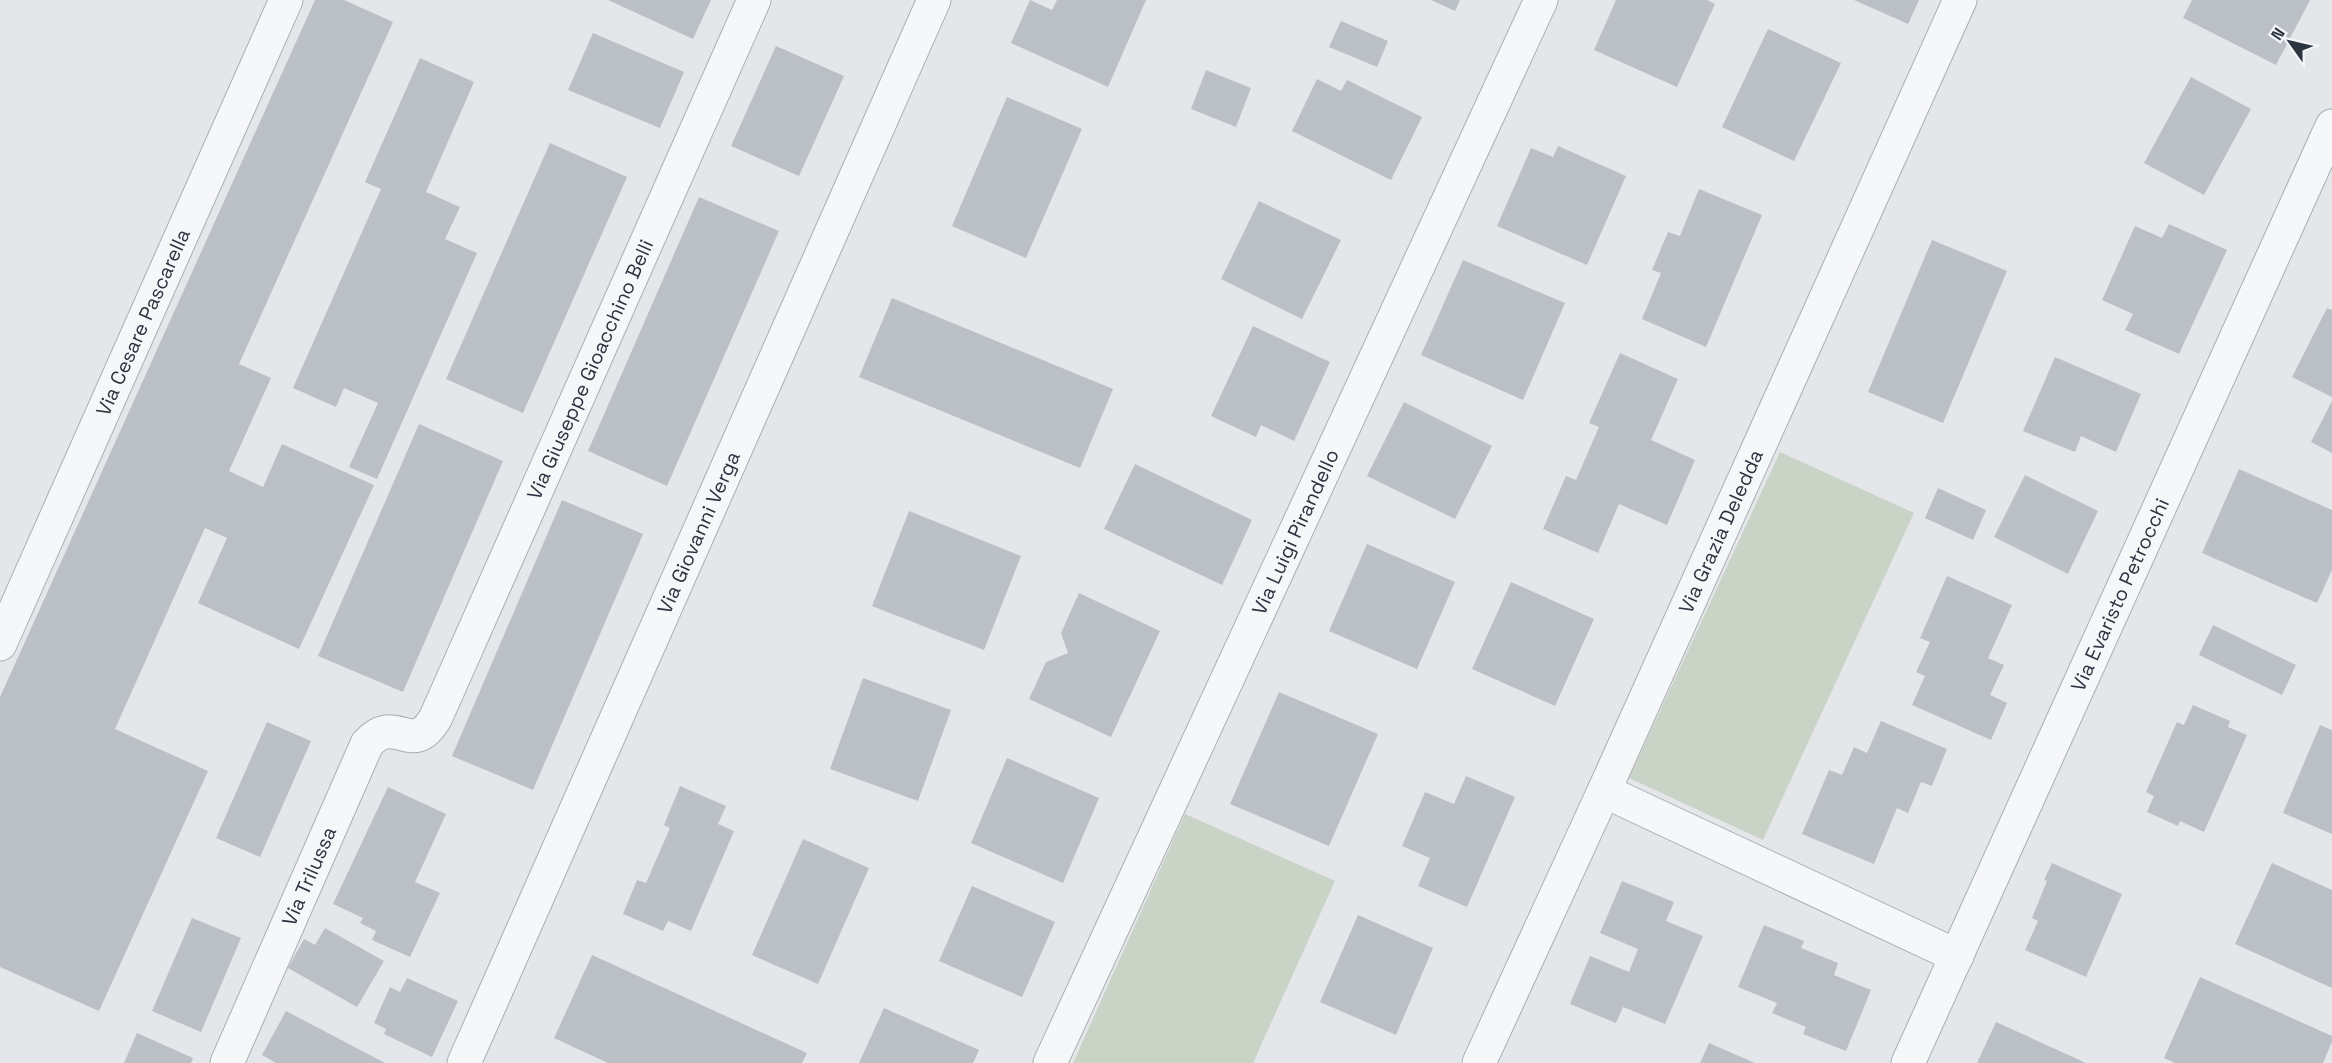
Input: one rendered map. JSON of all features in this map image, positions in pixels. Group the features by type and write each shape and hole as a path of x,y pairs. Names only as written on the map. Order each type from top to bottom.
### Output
{"street":[{"name":"Via Cesare Pascarella","path":"0,644 286,0"},
{"name":"Via Giuseppe Gioacchino Belli","path":"420,735 436,717 754,0"},
{"name":"Via Giovanni Verga","path":"476,1059 934,0"},
{"name":"Via Luigi Pirandello","path":"1050,1063 1541,0"},
{"name":"Via Grazia Deledda","path":"1479,1063 1960,0"},
{"name":"Via Evaristo Petrocchi","path":"1908,1063 2332,126"},
{"name":"Via Trilussa","path":"227,1063 367,744 382,731 420,735"},
{"path":"1604,790 1957,956"}],"green space":[{"path":"1780,452 1914,513 1763,840 1629,778"},
{"path":"1185,814 1335,881 1253,1063 1073,1063"}],"building":[{"path":"315,0 344,0 393,22 239,364 271,378 229,471 263,487 282,444 374,485 299,649 198,603 227,538 205,528 115,729 208,771 99,1011 0,967 0,697"},
{"path":"608,0 711,0 693,39"},
{"path":"1030,0 1052,10 1057,0 1146,0 1108,87 1011,43"},
{"path":"1431,0 1460,0 1455,11"},
{"path":"1616,0 1707,0 1715,4 1677,87 1594,50"},
{"path":"1854,0 1919,0 1908,24"},
{"path":"2192,0 2310,0 2276,65 2183,18"},
{"path":"1341,21 1388,41 1377,67 1329,47"},
{"path":"1768,29 1841,63 1794,161 1722,127"},
{"path":"593,33 684,72 660,128 568,90"},
{"path":"776,46 844,76 799,176 731,146"},
{"path":"420,58 474,82 426,192 460,207 445,239 477,253 377,479 349,467 378,403 344,388 336,407 293,388 381,189 365,182"},
{"path":"1206,70 1251,88 1236,127 1191,109"},
{"path":"2191,77 2251,109 2204,195 2144,163"},
{"path":"1317,79 1341,91 1347,80 1422,117 1391,180 1292,131"},
{"path":"1007,97 1082,129 1026,258 952,226"},
{"path":"550,143 627,177 523,413 446,379"},
{"path":"1558,146 1626,176 1587,265 1497,226 1531,148 1553,157"},
{"path":"1699,189 1762,215 1706,347 1642,319 1661,273 1652,270 1668,232 1680,236"},
{"path":"699,197 779,231 667,486 588,451"},
{"path":"1259,201 1341,240 1302,319 1221,279"},
{"path":"2169,224 2227,250 2179,354 2125,330 2133,314 2102,300 2135,226 2162,238"},
{"path":"1932,240 2007,271 1943,423 1868,392"},
{"path":"1463,260 1565,303 1523,400 1421,355"},
{"path":"892,298 1113,389 1080,468 859,377"},
{"path":"2327,308 2332,310 2332,397 2292,377"},
{"path":"1253,326 1330,362 1294,441 1261,425 1256,437 1211,416"},
{"path":"1620,353 1678,379 1651,440 1695,460 1667,525 1619,504 1598,553 1543,529 1566,476 1576,480 1599,427 1589,423"},
{"path":"2055,357 2141,394 2116,452 2081,436 2075,452 2023,431"},
{"path":"2332,401 2332,453 2311,442"},
{"path":"1404,402 1492,446 1455,519 1367,476"},
{"path":"419,424 503,461 403,692 318,656"},
{"path":"1135,464 1252,520 1222,585 1104,529"},
{"path":"2239,469 2332,510 2332,570 2317,603 2202,553"},
{"path":"2025,475 2098,511 2068,574 1994,537"},
{"path":"1938,488 1986,510 1973,540 1925,518"},
{"path":"562,500 643,534 533,790 452,756"},
{"path":"909,511 1021,556 984,650 872,606"},
{"path":"1367,544 1455,582 1417,669 1329,631"},
{"path":"1947,576 2012,605 1988,658 2004,665 1990,695 2007,703 1991,740 1912,705 1925,676 1916,672 1930,642 1920,638"},
{"path":"1511,582 1594,619 1555,706 1472,669"},
{"path":"1079,593 1160,631 1111,737 1029,699 1046,662 1068,653 1061,633"},
{"path":"2213,625 2296,665 2282,695 2199,655"},
{"path":"863,678 951,710 918,801 830,769"},
{"path":"1279,692 1378,734 1329,846 1230,804"},
{"path":"2193,705 2230,721 2228,727 2247,735 2204,832 2180,821 2178,826 2147,812 2154,796 2146,792 2177,722 2184,725"},
{"path":"1881,721 1947,749 1932,786 1921,782 1908,813 1897,808 1874,864 1802,834 1829,770 1842,775 1854,747 1867,753"},
{"path":"267,722 311,741 260,857 216,838"},
{"path":"2320,725 2332,730 2332,834 2283,813"},
{"path":"1007,758 1099,798 1063,883 971,843"},
{"path":"1466,776 1515,797 1467,907 1418,886 1430,858 1402,846 1425,792 1454,804"},
{"path":"680,786 726,806 718,824 734,831 691,931 668,921 663,931 623,914 637,880 646,883 670,828 664,825"},
{"path":"388,787 446,814 415,882 440,893 410,957 372,940 376,931 360,923 363,918 333,904"},
{"path":"803,839 869,868 818,984 752,955"},
{"path":"2052,863 2122,894 2086,977 2025,950 2038,921 2032,918"},
{"path":"2272,863 2332,890 2332,988 2235,944"},
{"path":"1622,881 1674,902 1666,921 1703,936 1665,1024 1623,1007 1616,1023 1570,1004 1590,956 1629,972 1638,949 1600,933"},
{"path":"972,886 1055,922 1022,997 939,961"},
{"path":"1358,915 1433,948 1396,1035 1320,1002"},
{"path":"192,918 241,938 201,1032 152,1011"},
{"path":"1764,925 1804,941 1801,948 1838,963 1834,975 1871,990 1846,1051 1803,1034 1806,1027 1772,1013 1777,1003 1738,987"},
{"path":"325,928 384,961 357,1007 288,968 304,939 315,945"},
{"path":"592,955 807,1053 802,1063 608,1063 554,1038"},
{"path":"2200,977 2332,1036 2332,1042 2323,1063 2175,1063 2164,1058"},
{"path":"407,978 458,1001 432,1057 384,1034 386,1029 374,1023 390,987 400,992"},
{"path":"884,1008 979,1050 973,1063 859,1063"},
{"path":"286,1011 385,1063 276,1063 262,1055"},
{"path":"1996,1022 2086,1063 1977,1063"},
{"path":"137,1033 193,1058 191,1063 124,1063"},
{"path":"1709,1043 1755,1063 1700,1063"}]}
